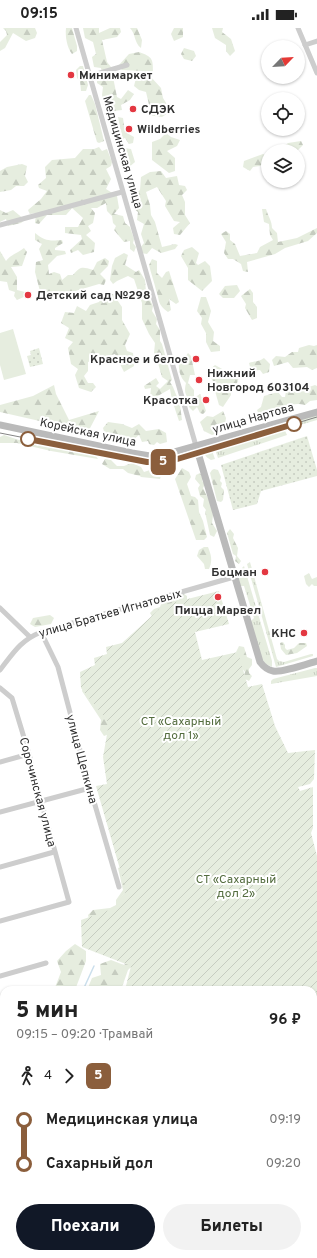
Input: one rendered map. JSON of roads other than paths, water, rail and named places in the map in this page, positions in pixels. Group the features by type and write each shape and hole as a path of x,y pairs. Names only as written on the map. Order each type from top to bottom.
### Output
{"street":[{"name":"Медицинская улица","path":"76,28 122,192 258,657 263,666 268,670 276,672 317,661"},
{"path":"298,28 303,40"},
{"path":"317,40 305,45 317,73"},
{"path":"90,76 127,65"},
{"path":"0,225 122,192"},
{"name":"улица Нартова","path":"196,446 317,412"},
{"name":"Корейская улица","path":"0,425 150,456 163,455 196,446"},
{"name":"улица Братьев Игнатовых","path":"0,670 22,642 41,632 234,577"},
{"path":"0,608 30,637"},
{"name":"улица Щепкина","path":"41,632 58,667 90,788 119,887"},
{"name":"Сорочинская улица","path":"0,688 12,698 29,754 40,801 68,902 0,921"},
{"path":"0,762 29,754"},
{"path":"0,812 90,788"},
{"path":"0,867 54,852"},
{"path":"0,976 46,963"}],"waterway":[{"path":"85,986 94,966"}],"tram line":[{"path":"0,433 147,462 162,462 174,460 317,417"},
{"name":"5","path":"28,439 147,462 162,462 174,460 294,424"}],"place":[{"name":"Минимаркет","path":"71,75"},
{"name":"СДЭК","path":"133,109"},
{"name":"Wildberries","path":"129,129"},
{"name":"Детский сад №298","path":"28,295"},
{"name":"Красное и белое","path":"196,359"},
{"name":"Нижний Новгород 603104","path":"199,380"},
{"name":"Красотка","path":"206,400"},
{"name":"Боцман","path":"265,572"},
{"name":"Пицца Марвел","path":"218,597"},
{"name":"КНС","path":"304,633"}],"park label":[{"name":"СТ «Сахарный дол 1»","path":"181,728"},
{"name":"СТ «Сахарный дол 2»","path":"236,886"}]}
